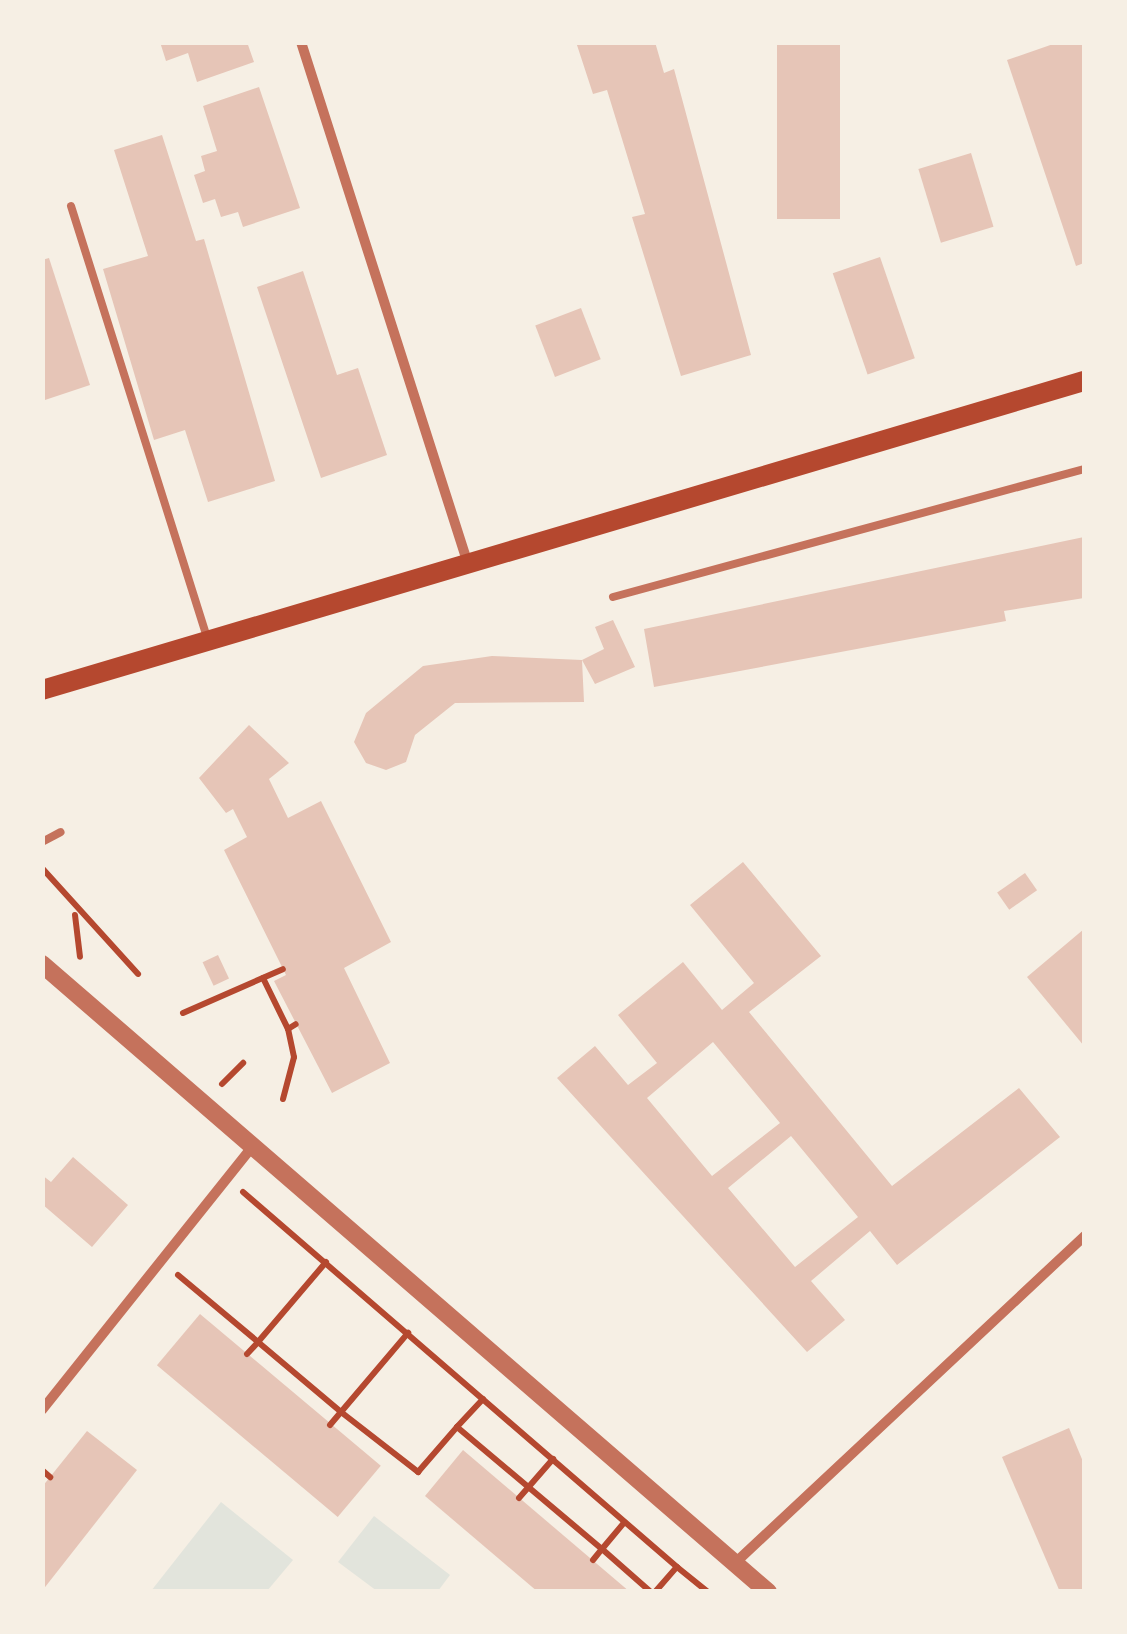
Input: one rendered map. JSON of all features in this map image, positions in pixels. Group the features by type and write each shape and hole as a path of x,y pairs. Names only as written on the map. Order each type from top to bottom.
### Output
{"main road":[{"path":"42,690 1084,381"}],"street":[{"path":"301,42 469,564"},
{"path":"42,964 249,1151 768,1592"},
{"path":"42,1410 249,1151"},
{"path":"734,1565 1084,1236"}],"lane":[{"path":"71,206 209,641"},
{"path":"613,597 1084,469"},
{"path":"42,842 61,832"}],"path":[{"path":"42,868 138,974"},
{"path":"183,1013 282,969"},
{"path":"262,978 288,1029 294,1057 283,1100"},
{"path":"221,983 226,994"},
{"path":"288,1029 296,1024"},
{"path":"249,1151 242,1191 708,1592"},
{"path":"160,1260 418,1472 483,1399"},
{"path":"247,1354 326,1262"},
{"path":"330,1424 408,1334"},
{"path":"457,1427 653,1592 677,1566"},
{"path":"519,1498 553,1459"},
{"path":"42,1470 50,1477"},
{"path":"593,1560 626,1522"}],"shaded area":[{"path":"221,1502 293,1560 267,1591 151,1591"},
{"path":"374,1516 450,1575 438,1591 377,1591 338,1562"}],"building":[{"path":"160,42 247,42 254,62 197,82 188,53 166,61"},
{"path":"576,42 655,42 664,73 674,69 751,355 681,376 632,217 645,214 607,90 593,94"},
{"path":"777,42 840,42 840,219 777,219"},
{"path":"1059,42 1084,45 1084,263 1076,266 1007,60"},
{"path":"259,87 300,208 243,227 238,212 221,217 215,199 203,203 194,175 205,171 201,156 217,151 203,106"},
{"path":"162,135 196,241 204,239 275,481 208,502 185,430 154,440 103,269 148,256 114,150"},
{"path":"971,153 994,227 941,243 918,169"},
{"path":"880,257 915,358 868,374 833,273"},
{"path":"49,258 90,385 42,401 42,260"},
{"path":"303,271 337,375 358,368 387,455 321,478 257,287"},
{"path":"581,308 601,359 555,377 535,326"},
{"path":"1084,537 1084,598 1004,611 1006,621 654,687 644,629"},
{"path":"613,620 635,667 595,684 582,660 604,649 595,627"},
{"path":"492,656 582,660 584,702 455,703 415,735 406,762 386,770 366,763 354,742 366,713 423,666"},
{"path":"249,725 289,763 269,779 288,818 321,801 391,942 344,968 390,1063 332,1093 274,981 286,975 224,850 247,837 233,809 226,813 199,778"},
{"path":"743,862 821,956 749,1012 892,1186 1019,1088 1060,1137 897,1265 870,1231 811,1281 845,1320 807,1352 557,1078 595,1046 628,1085 657,1063 618,1015 683,962 722,1010 754,983 690,905","holes":["713,1042 780,1123 712,1176 647,1098","791,1136 858,1217 795,1267 728,1188"]},
{"path":"1025,873 1037,890 1009,910 997,893"},
{"path":"1084,929 1084,1046 1027,977"},
{"path":"218,955 229,979 214,986 203,962"},
{"path":"73,1157 128,1205 92,1247 42,1204 42,1175 51,1182"},
{"path":"200,1314 381,1466 338,1517 157,1365"},
{"path":"1069,1428 1084,1464 1084,1592 1060,1592 1002,1457"},
{"path":"87,1431 137,1470 42,1591 42,1487"},
{"path":"463,1450 630,1592 538,1592 425,1496"}]}
